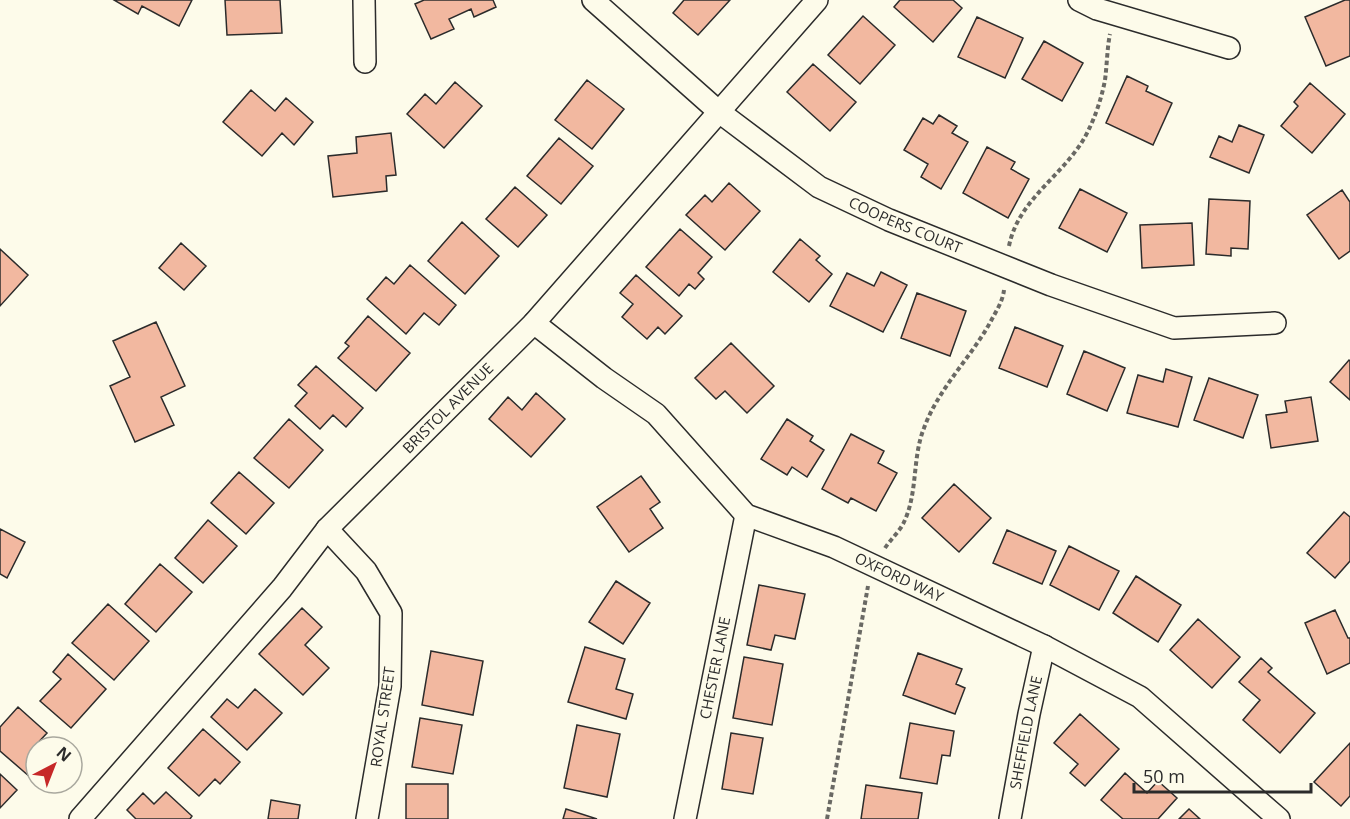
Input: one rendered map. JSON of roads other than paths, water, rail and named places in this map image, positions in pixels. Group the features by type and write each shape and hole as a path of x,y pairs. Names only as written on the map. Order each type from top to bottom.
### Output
{"street":[{"path":"364,0 365,62"},
{"name":"COOPERS COURT","path":"593,0 718,111 819,188 889,220 1005,267 1174,328 1275,323"},
{"name":"BRISTOL AVENUE","path":"80,819 282,588 327,530 534,323 817,0"},
{"path":"1079,0 1097,9 1229,48"},
{"name":"OXFORD WAY","path":"534,323 604,378 656,414 746,515 834,547 1044,646 1140,697 1279,819"},
{"name":"CHESTER LANE","path":"685,819 746,515"},
{"name":"ROYAL STREET","path":"327,530 366,571 391,613 390,686 368,819"},
{"name":"SHEFFIELD LANE","path":"1010,819 1044,646"}]}
